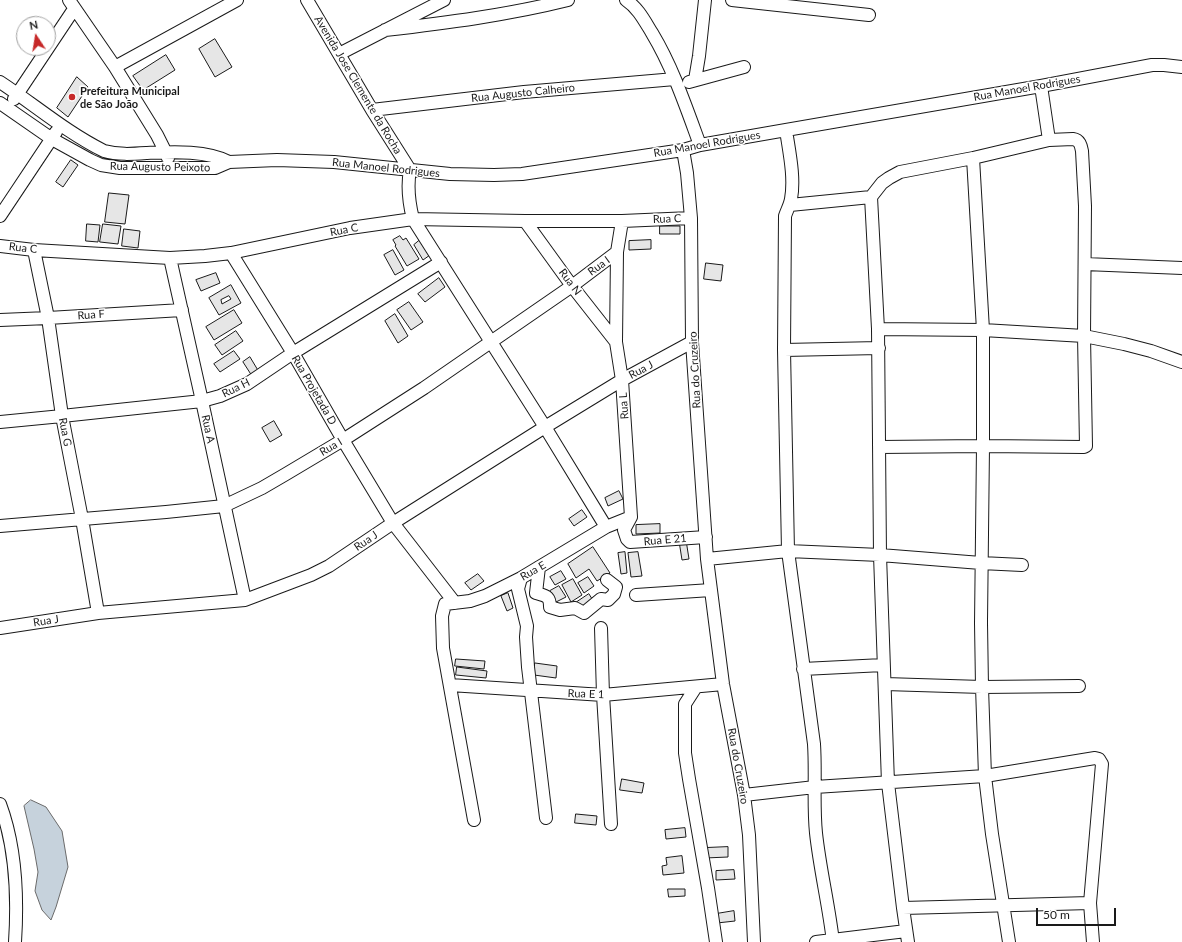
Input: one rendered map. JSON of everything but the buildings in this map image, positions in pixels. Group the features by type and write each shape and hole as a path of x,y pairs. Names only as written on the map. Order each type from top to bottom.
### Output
{"street":[{"path":"115,67 237,0"},
{"name":"Avenida Jose Clemente da Rocha","path":"307,0 372,110 410,170"},
{"path":"339,54 444,0"},
{"path":"385,30 453,22 538,7 568,0"},
{"path":"626,0 639,11 658,43 677,83 700,145"},
{"path":"695,80 705,0"},
{"path":"732,0 869,15"},
{"path":"4,106 18,94 72,4 115,67 157,135 166,152 170,168"},
{"name":"Rua Manoel Rodrigues","path":"229,162 277,160 334,162 450,174 522,174 683,150 700,145 1041,86 1152,65 1164,64 1182,67"},
{"name":"Rua Augusto Calheiro","path":"372,110 524,92 677,83 695,80 744,67"},
{"name":"Rua Augusto Peixoto","path":"0,82 60,125 96,147 112,153 129,154 166,152 210,155 229,162"},
{"path":"1041,86 1050,140"},
{"name":"Rua Augusto Peixoto","path":"4,106 52,139 101,165 120,168 215,168 229,162"},
{"path":"0,216 60,125"},
{"path":"786,130 793,190 790,205 785,216 784,350 788,551 814,744 816,834 833,941"},
{"path":"816,942 907,936 888,783 880,555 879,348 871,197 882,183 900,172 973,158 1050,140 1079,141 1081,147 1085,206 1084,336 1086,446 880,447"},
{"name":"Rua do Cruzeiro","path":"683,150 691,218 692,342 706,537 723,684 750,835 754,942"},
{"path":"973,158 983,330 981,563 982,687 985,776 992,834 1009,942"},
{"path":"410,170 408,180 413,219 606,527 631,516"},
{"path":"790,205 871,197"},
{"name":"Rua C","path":"0,246 34,250 170,258 231,253 350,228 413,219 622,221 691,218"},
{"name":"Rua N","path":"524,221 616,342"},
{"name":"Rua L","path":"622,221 618,252 616,342 622,380 631,516"},
{"name":"Rua G","path":"34,250 48,318 62,416 98,613"},
{"name":"Rua I","path":"0,526 224,506 262,488 424,388 572,286 618,252"},
{"name":"Rua Projetada D","path":"231,253 393,523 455,603"},
{"name":"Rua A","path":"170,258 245,600"},
{"name":"Rua H","path":"0,422 202,401 220,396 247,384 292,353 440,262"},
{"path":"1085,264 1182,268"},
{"name":"Rua F","path":"0,320 182,310"},
{"path":"878,329 983,330 1084,336 1131,346 1182,362"},
{"name":"Rua J","path":"0,628 98,613 245,600 317,572 544,427 622,380 692,342"},
{"path":"784,350 879,348"},
{"name":"Rua E 21","path":"631,516 624,530 627,539 630,542 706,537"},
{"name":"Rua E","path":"455,603 478,599 522,578 606,527"},
{"path":"708,559 788,551 880,555 1022,565"},
{"path":"539,568 536,593 545,595 550,601 550,607 560,610 575,608 584,613 601,599 608,600 614,594 616,586 607,580"},
{"path":"522,578 518,589 527,626 527,656 546,818"},
{"path":"636,595 711,590"},
{"path":"455,603 445,604 442,616 443,648 474,820"},
{"path":"601,628 603,696 611,824"},
{"path":"803,668 884,665"},
{"name":"Rua E 1","path":"450,684 603,696 723,684"},
{"path":"885,684 982,687 1079,686"},
{"path":"696,687 685,704 685,753 716,942"},
{"path":"744,795 815,788 985,776 1095,758 1100,760 1102,764 1090,903 1093,942"},
{"path":"0,804 10,838 16,885 15,942"},
{"path":"903,908 1090,903"}],"shaded area":[{"path":"31,800 46,807 62,831 68,867 51,920 42,910 35,891 38,872 24,806"}],"place":[{"name":"Prefeitura Municipal de São João","path":"72,97"}]}
